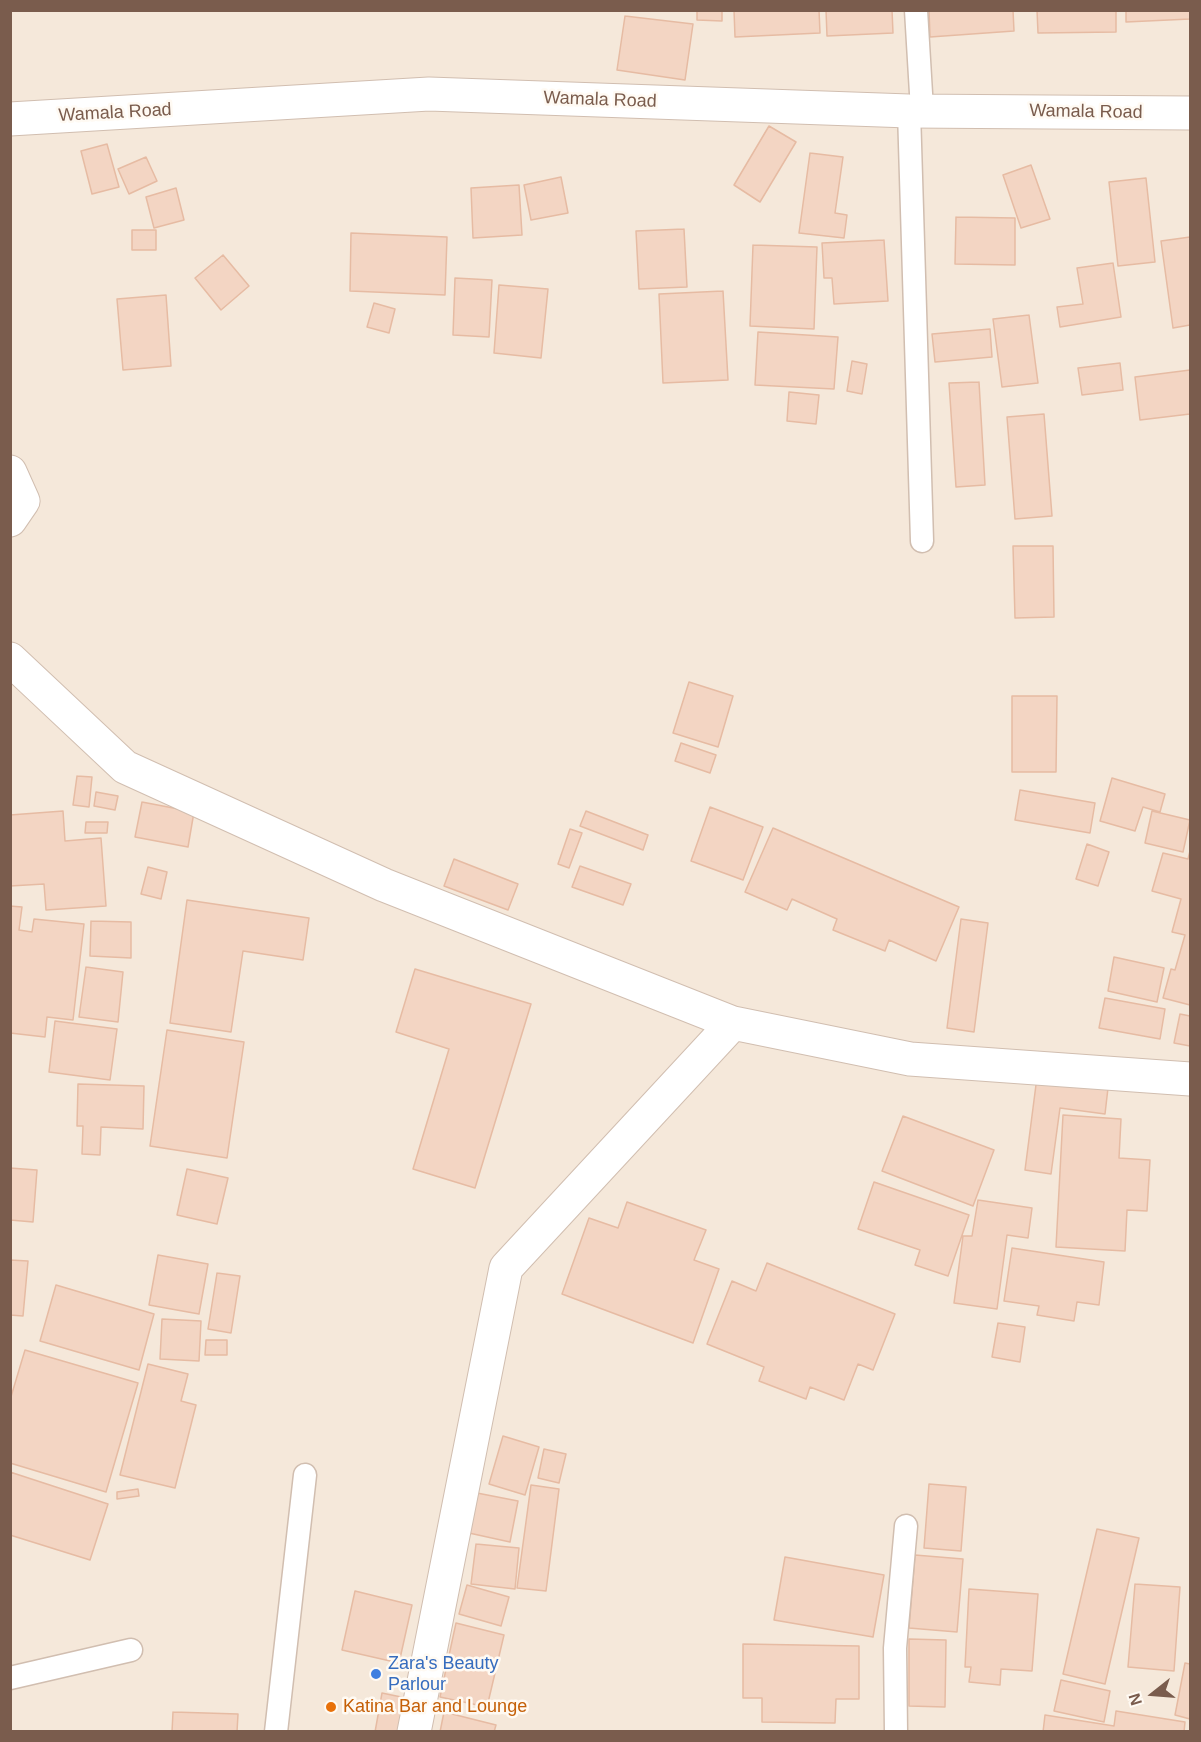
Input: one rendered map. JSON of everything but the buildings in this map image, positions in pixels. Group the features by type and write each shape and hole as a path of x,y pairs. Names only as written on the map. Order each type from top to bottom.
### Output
{"street":[{"name":"Wamala Road","path":"10,119 429,94 915,110 1191,113"},
{"path":"10,472 23,501 10,520"},
{"path":"10,659 125,767 384,885 733,1023 910,1059 1191,1079"},
{"path":"414,1731 506,1268 733,1023"}],"lane":[{"path":"916,10 915,110 922,541"},
{"path":"276,1731 306,1475"},
{"path":"896,1731 895,1648 906,1526"},
{"path":"10,1678 131,1650"}],"shaded area":[{"path":"11,11 1190,11 1190,1731 11,1731"}],"place":[{"name":"Zara's Beauty Parlour","path":"376,1674"},
{"name":"Katina Bar and Lounge","path":"331,1707"}]}
